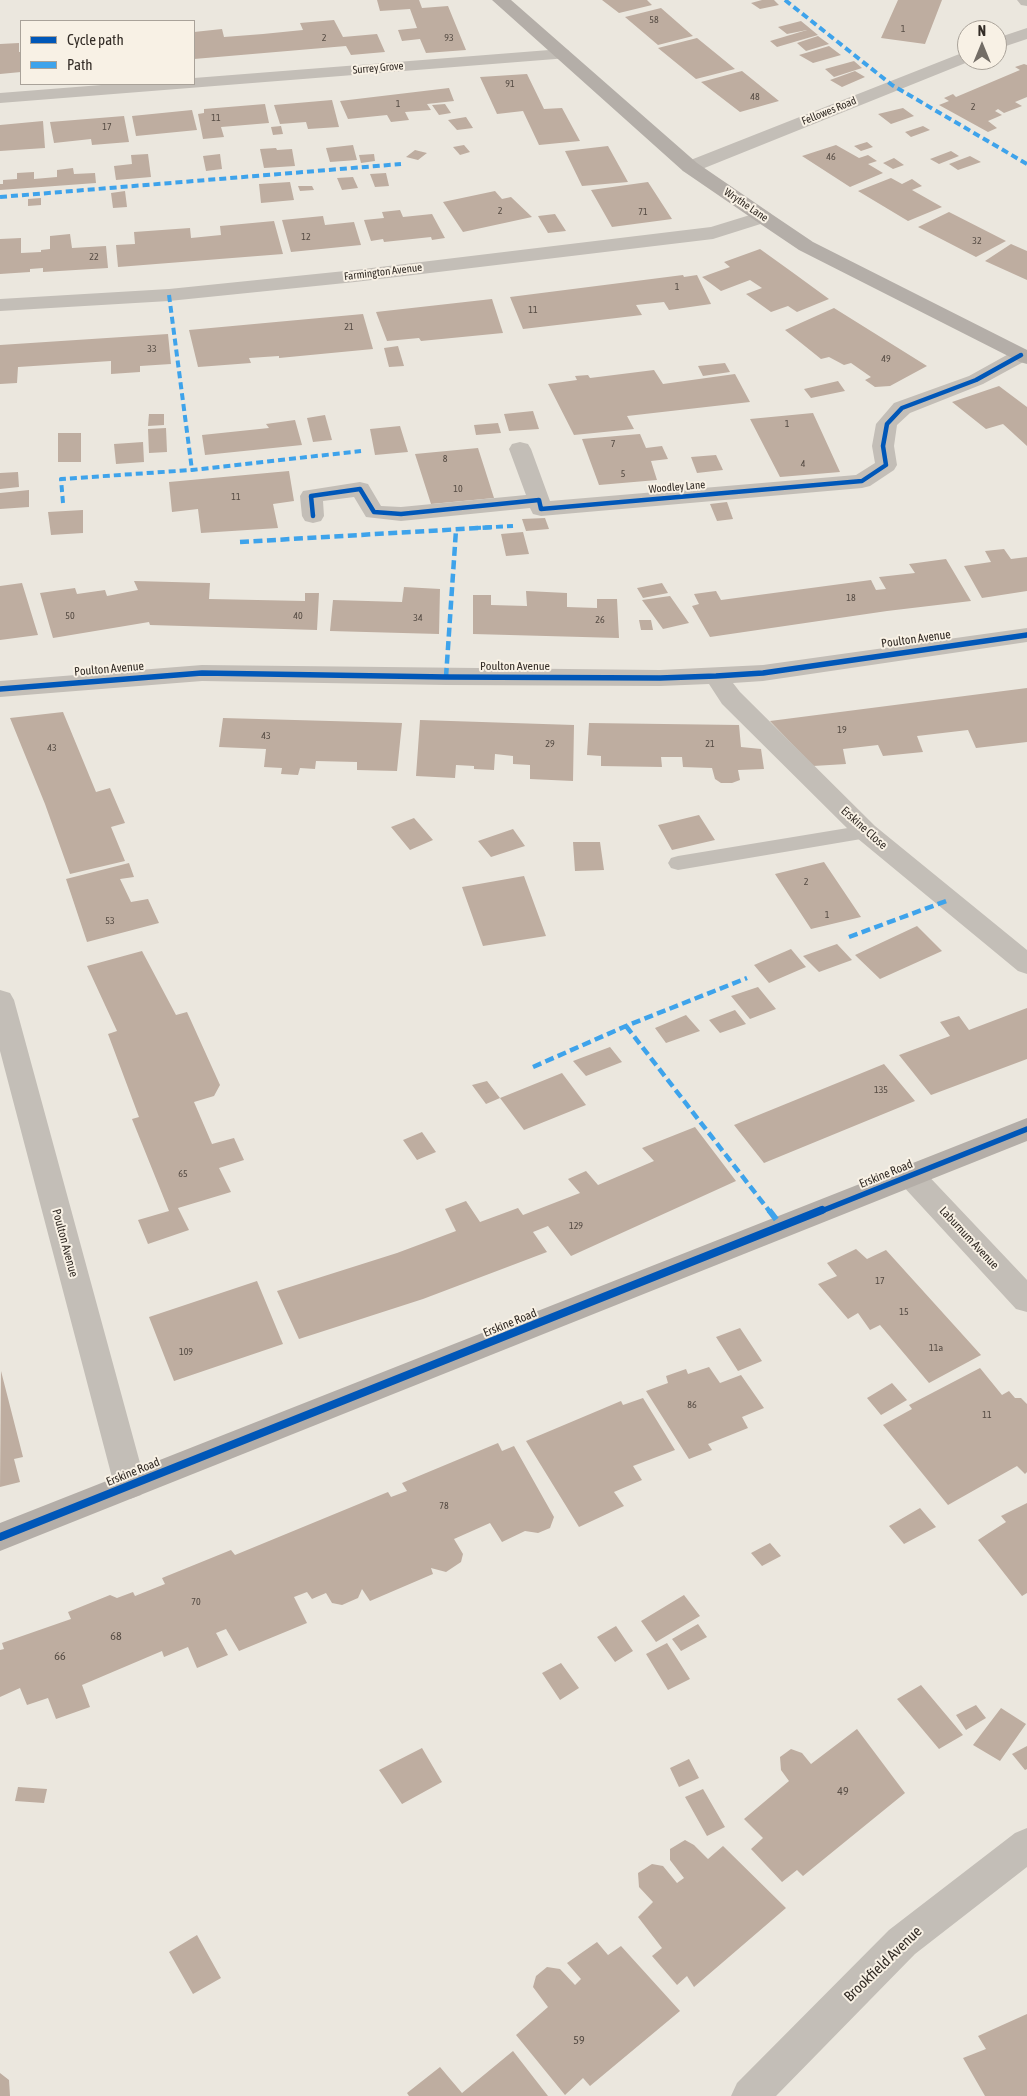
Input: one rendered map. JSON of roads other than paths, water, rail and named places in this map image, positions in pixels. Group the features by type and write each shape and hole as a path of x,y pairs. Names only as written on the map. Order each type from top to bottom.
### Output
{"main road":[{"name":"Wrythe Lane","path":"500,0 690,168 806,246 1024,356"},
{"name":"Erskine Road","path":"0,1537 1027,1129"}],"street":[{"path":"1007,40 1027,33"},
{"name":"Surrey Grove","path":"195,83 562,54"},
{"name":"Fellowes Road","path":"690,168 957,60"},
{"path":"0,98 168,85"},
{"name":"Farmington Avenue","path":"0,304 169,295 355,276 713,233 763,217"},
{"name":"Woodley Lane","path":"313,516 311,496 360,490 374,512 401,514 539,500 541,509 862,481 886,466 883,446 887,424 902,408 976,380 1024,356"},
{"path":"520,449 539,500"},
{"name":"Poulton Avenue","path":"0,689 202,672 493,677 660,678 716,676 763,673 1027,635"},
{"name":"Erskine Close","path":"716,676 731,698 866,832 1027,964"},
{"name":"Poulton Avenue","path":"0,1000 130,1485"},
{"name":"Laburnum Avenue","path":"911,1176 1027,1300"},
{"name":"Brookfield Avenue","path":"750,2096 902,1942 1027,1845"}],"lane":[{"path":"678,863 866,832"}]}
